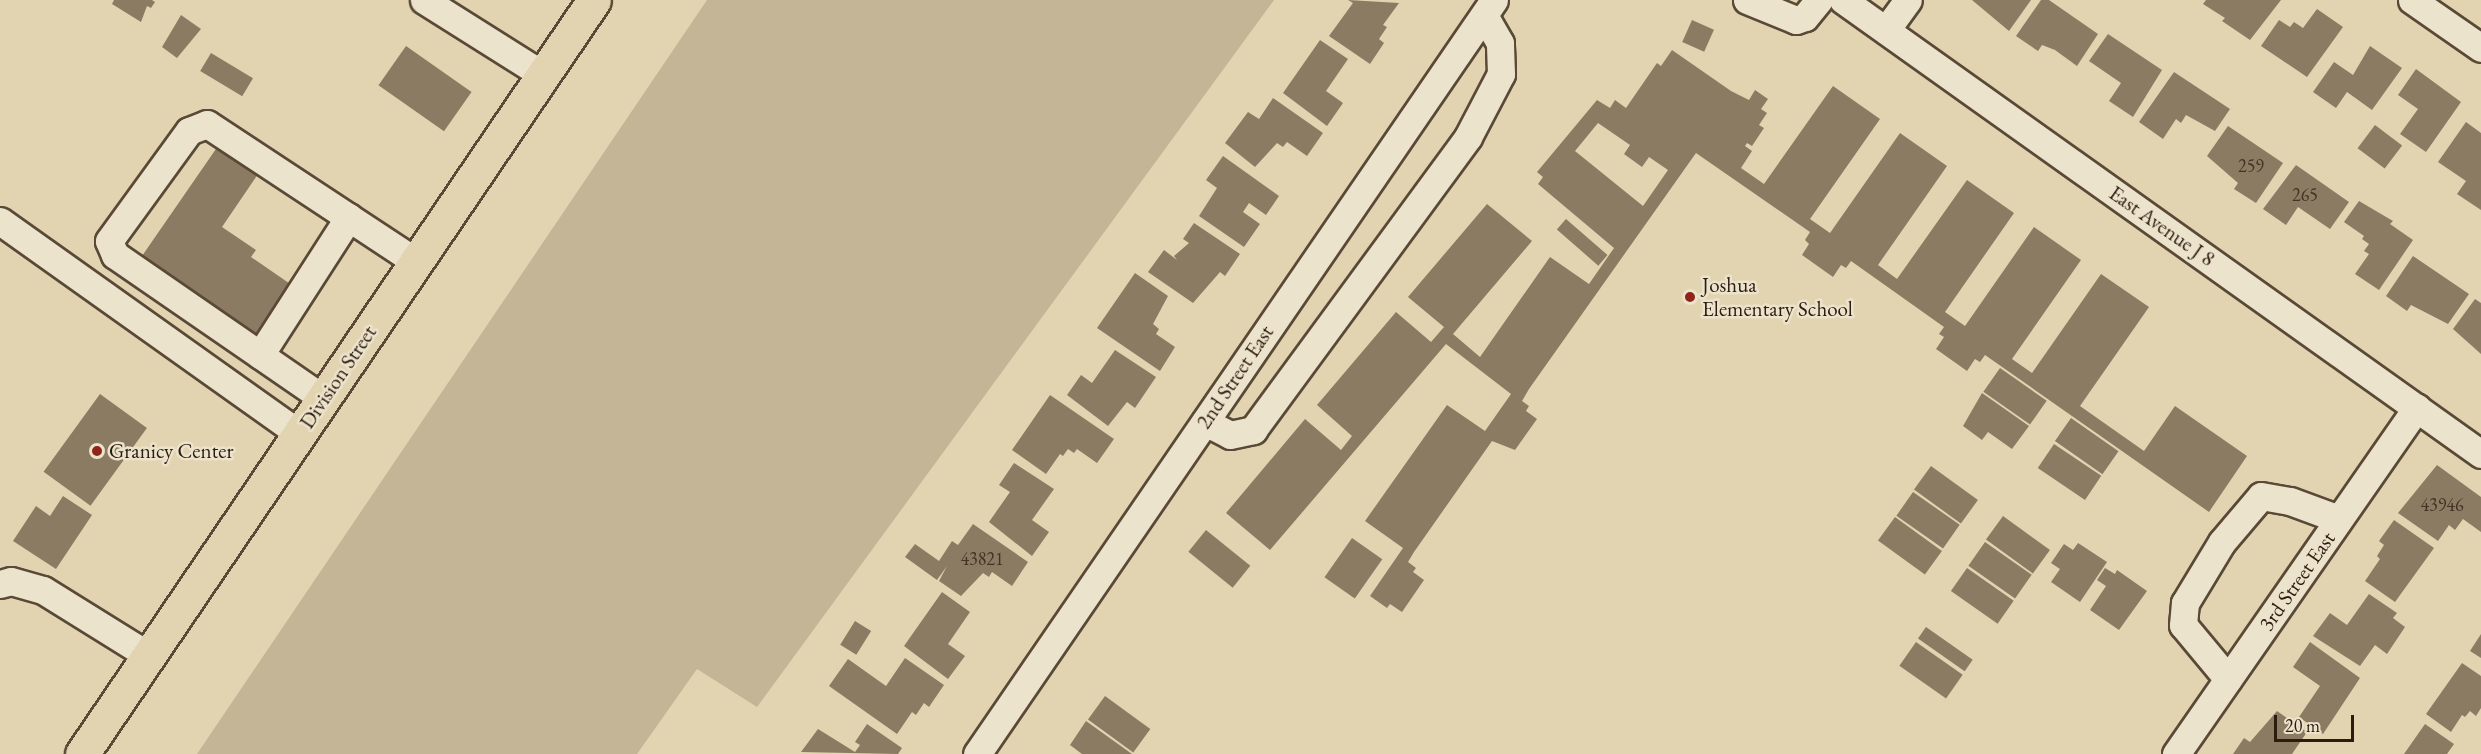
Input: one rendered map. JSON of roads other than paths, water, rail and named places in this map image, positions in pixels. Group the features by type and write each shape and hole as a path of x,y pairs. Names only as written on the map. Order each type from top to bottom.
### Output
{"main road":[{"name":"Division Street","path":"82,754 594,0"}],"street":[{"path":"424,0 543,75"},
{"path":"1747,0 1796,20 1805,17 1819,0"},
{"name":"East Avenue J 8","path":"1843,0 2481,454"},
{"path":"1886,30 1908,0"},
{"path":"2412,0 2481,48"},
{"path":"1205,422 1230,435 1253,430 1468,137 1501,74 1500,43 1489,8"},
{"name":"2nd Street East","path":"977,754 1489,8"},
{"path":"324,399 114,255 109,242 189,131 207,124 416,262"},
{"path":"260,356 349,217"},
{"path":"0,221 300,434"},
{"name":"3rd Street East","path":"2176,754 2416,407"},
{"path":"2228,679 2183,625 2185,603 2222,542 2261,496 2290,501 2339,519"},
{"path":"0,584 11,581 44,590 149,656"}],"place":[{"name":"Joshua Elementary School","path":"1690,297"},
{"name":"Granicy Center","path":"97,451"}]}
